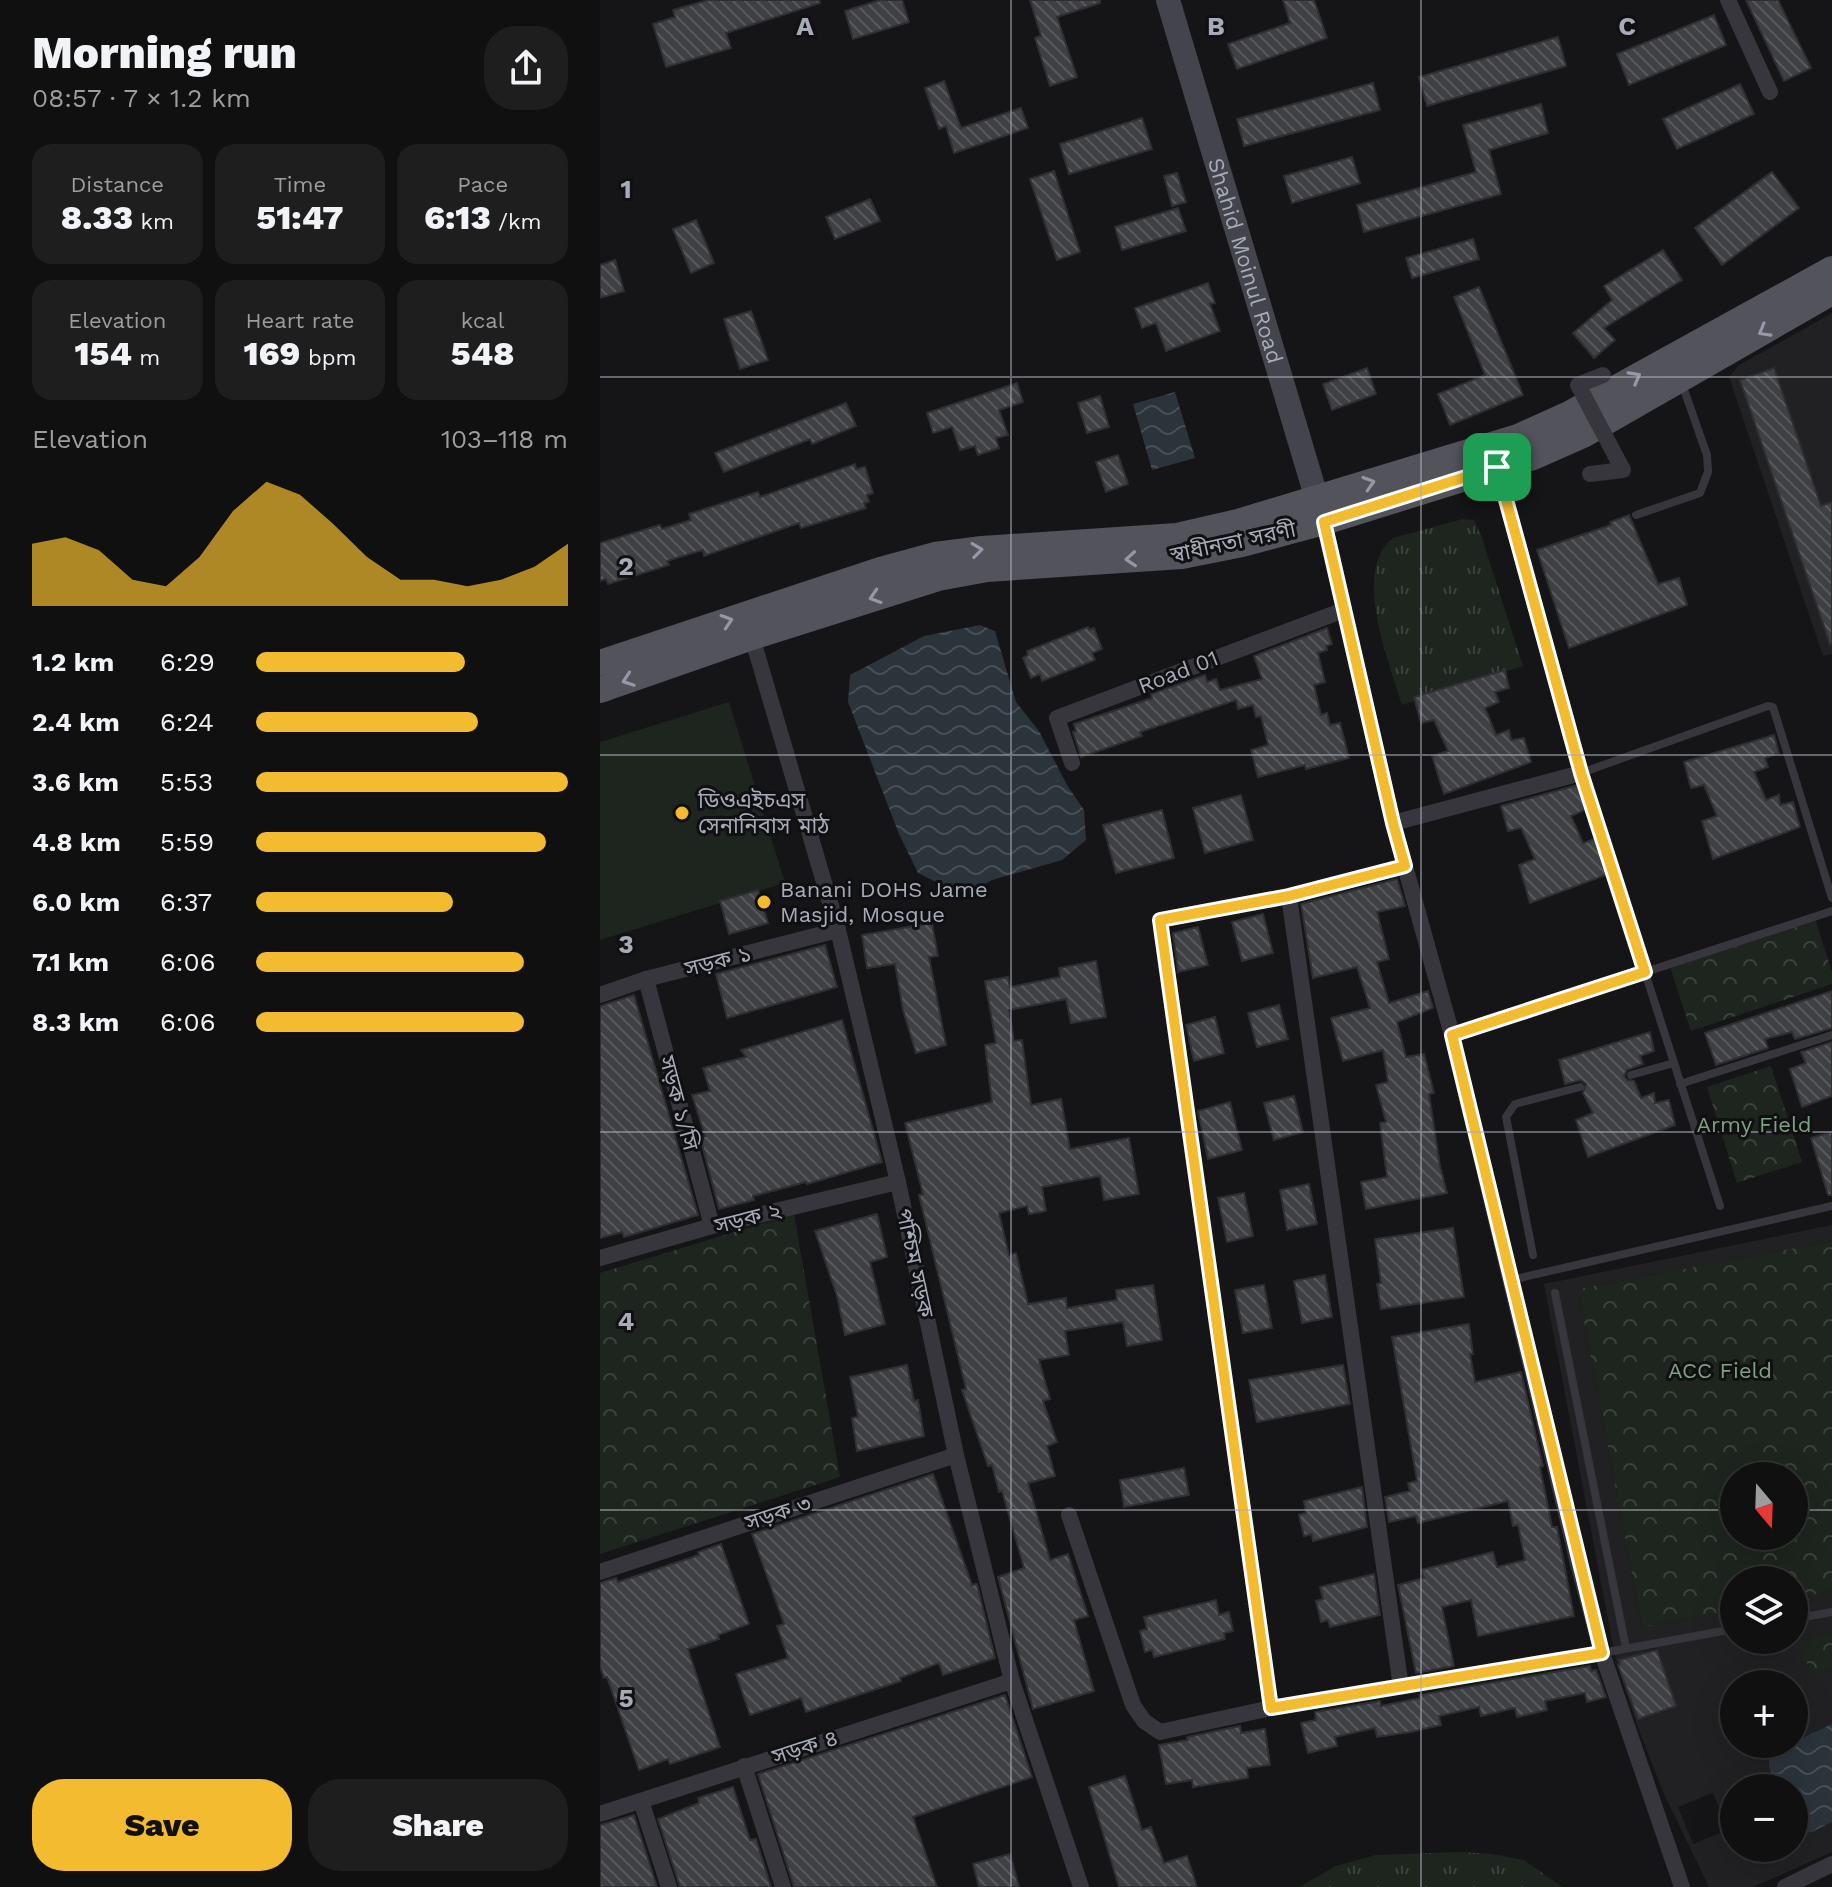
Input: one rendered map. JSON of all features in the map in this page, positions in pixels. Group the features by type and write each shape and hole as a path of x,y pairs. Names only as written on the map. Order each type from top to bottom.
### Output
{"main road":[{"name":"স্বাধীনতা সরণী","path":"600,690 752,637 938,578 987,569 1182,556 1242,544 1321,510 1518,437 1571,413 1832,269"},
{"name":"স্বাধীনতা সরণী","path":"600,663 880,570 935,555 1177,536 1238,522 1321,510 1533,457 1585,434 1832,292"}],"street":[{"name":"Shahid Moinul Road","path":"1168,0 1321,510"},
{"path":"1728,0 1770,92"},
{"path":"1590,474 1623,470 1578,385 1603,375"},
{"path":"1393,823 1581,773 1497,467"},
{"path":"1321,510 1393,823 1452,1035 1602,1653 1682,1887"},
{"name":"Road 01","path":"1072,763 1057,718 1344,610"},
{"name":"পশ্চিম সড়ক","path":"752,637 838,930 898,1182 956,1455 1012,1681 1081,1887"},
{"path":"1271,1708 1160,920 1289,896 1405,866"},
{"path":"1289,896 1401,1687"},
{"name":"সড়ক ১","path":"600,995 646,979 838,930"},
{"name":"সড়ক ১/সি","path":"646,979 712,1226"},
{"name":"সড়ক ২","path":"600,1258 712,1226 898,1182"},
{"name":"সড়ক ৩","path":"600,1572 956,1455"},
{"path":"1069,1515 1133,1705 1144,1721 1160,1732 1271,1708 1602,1653"},
{"name":"সড়ক ৪","path":"600,1814 1012,1681"},
{"path":"744,1766 783,1887"},
{"path":"641,1801 669,1887"},
{"path":"1785,1887 1832,1864"}],"lane":[{"path":"1636,515 1700,493 1708,472 1707,455 1681,379"},
{"path":"1720,1206 1581,773 1768,706 1773,707 1832,898"},
{"path":"1452,1035 1832,911"},
{"path":"1680,1084 1832,1035"},
{"path":"1631,1075 1674,1063"},
{"path":"1533,1255 1506,1117 1515,1104 1580,1087"},
{"path":"1510,1280 1832,1206"},
{"path":"1555,1293 1626,1648"},
{"path":"1808,1616 1832,1612"},
{"path":"1602,1653 1720,1631"}],"shaded area":[{"path":"1832,313 1832,654 1823,656 1729,377 1738,366"},
{"path":"1832,1225 1832,1241 1578,1289 1642,1627 1720,1613 1720,1654 1805,1654 1811,1674 1832,1668 1832,1724 1808,1735 1808,1670 1720,1670 1720,1758 1771,1758 1768,1762 1773,1774 1720,1774 1720,1810 1713,1793 1678,1807 1693,1844 1720,1833 1720,1862 1808,1862 1808,1832 1832,1822 1832,1852 1753,1887 1709,1887 1664,1794 1616,1661 1544,1284","holes":["1656,1648 1676,1706 1639,1719 1619,1660"]},
{"path":"1832,1591 1832,1632 1808,1639 1808,1595"}],"green space":[{"path":"1463,519 1474,520 1481,535 1523,666 1402,705 1377,618 1375,572 1381,553 1393,538"},
{"name":"ডিওএইচএস সেনানিবাস মাঠ","path":"729,702 785,883 600,940 600,742"},
{"path":"1814,916 1832,972 1832,984 1691,1031 1669,964"},
{"name":"Army Field","path":"1771,1066 1802,1162 1737,1183 1707,1087"},
{"path":"794,1214 840,1477 600,1554 600,1273"},
{"name":"ACC Field","path":"1832,1241 1832,1591 1808,1595 1808,1566 1720,1566 1720,1613 1642,1627 1578,1289"},
{"path":"1832,1632 1832,1668 1811,1675 1804,1654 1808,1654 1808,1639"},
{"path":"1460,1852 1524,1860 1562,1887 1299,1887 1336,1866 1376,1855"}],"water":[{"path":"1175,392 1195,458 1152,470 1133,404"},
{"path":"980,625 995,631 1016,702 1039,731 1084,810 1086,840 1062,860 992,880 964,896 918,873 899,834 848,702 850,675 924,636"},
{"path":"1832,1724 1832,1822 1808,1832 1808,1774 1772,1774 1769,1759 1808,1758 1808,1735"}],"building":[{"path":"708,0 819,0 820,3 726,33 731,48 666,67 653,24 675,17 673,10"},
{"path":"880,0 902,0 909,22 853,39 845,11"},
{"path":"1030,0 1100,0 1100,3 1057,17 1077,77 1050,86 1035,38 1041,36"},
{"path":"1283,0 1314,0 1327,38 1237,69 1228,44 1290,23"},
{"path":"1746,0 1778,0 1811,68 1784,81"},
{"path":"1714,15 1726,45 1629,85 1617,54"},
{"path":"1558,37 1566,66 1427,106 1419,77"},
{"path":"944,81 961,128 1021,108 1028,128 954,153 946,126 939,129 925,88"},
{"path":"1373,83 1380,110 1244,146 1237,119"},
{"path":"1740,84 1754,114 1677,149 1663,119"},
{"path":"1541,104 1548,133 1489,150 1501,194 1364,232 1357,205 1476,172 1463,125"},
{"path":"1142,118 1152,149 1069,174 1060,144"},
{"path":"1352,157 1360,183 1292,203 1284,176"},
{"path":"1054,171 1080,252 1057,260 1030,179"},
{"path":"1772,172 1799,208 1722,265 1695,228"},
{"path":"1177,173 1186,202 1172,206 1164,176"},
{"path":"870,199 880,221 835,239 826,217"},
{"path":"1178,208 1186,231 1122,250 1115,227"},
{"path":"696,220 714,263 691,273 673,229"},
{"path":"1473,239 1479,259 1412,278 1406,258"},
{"path":"1663,250 1682,280 1604,328 1615,340 1594,358 1573,333 1612,300 1604,286"},
{"path":"615,260 624,291 600,298 600,265"},
{"path":"1208,283 1215,303 1210,304 1220,331 1166,351 1156,323 1142,328 1135,308"},
{"path":"1479,287 1523,395 1450,425 1438,394 1485,375 1454,297"},
{"path":"751,311 768,360 740,369 724,319"},
{"path":"1367,368 1376,394 1332,410 1323,384"},
{"path":"1774,368 1821,506 1832,502 1830,644 1740,380"},
{"path":"1017,383 1023,402 999,410 1008,435 996,438 999,448 978,455 975,446 960,450 952,427 933,433 927,413"},
{"path":"1100,396 1109,427 1087,433 1078,403"},
{"path":"846,403 856,426 812,444 810,439 724,472 715,453"},
{"path":"1118,455 1128,484 1106,492 1096,462"},
{"path":"855,464 856,469 865,467 873,493 867,495 869,502 864,503 866,508 801,528 799,523 704,556 703,550 667,561 669,565 608,584 606,579 600,581 600,543 660,525 662,529 691,520 689,514 758,492 760,497"},
{"path":"1629,515 1658,584 1679,578 1687,605 1569,648 1537,550 1611,525 1610,522"},
{"path":"1088,627 1089,630 1094,628 1102,649 1092,653 1095,660 1042,681 1040,674 1031,678 1023,658 1028,655 1027,651"},
{"path":"1327,628 1332,644 1318,653 1325,682 1314,685 1321,715 1327,713 1330,725 1340,723 1349,758 1258,777 1251,750 1268,745 1261,716 1256,717 1253,705 1238,709 1236,700 1140,732 1142,736 1081,757 1073,732 1076,731 1074,724 1152,698 1151,694 1205,675 1207,682 1216,679 1220,690 1262,679 1254,656"},
{"path":"1505,670 1509,688 1495,692 1499,702 1485,708 1496,735 1509,730 1511,740 1524,738 1531,762 1444,794 1432,756 1448,751 1434,720 1421,723 1414,697"},
{"path":"1774,735 1779,753 1765,758 1768,767 1754,772 1766,800 1779,795 1780,805 1793,802 1800,827 1713,859 1702,821 1717,816 1704,785 1691,788 1684,762"},
{"path":"1578,785 1585,810 1571,816 1583,843 1595,839 1606,875 1530,903 1519,865 1535,859 1521,828 1508,831 1501,806"},
{"path":"1241,795 1253,840 1205,853 1193,808"},
{"path":"1162,810 1174,858 1116,873 1103,825"},
{"path":"1397,879 1405,906 1377,912 1389,959 1377,962 1389,1003 1428,991 1433,1008 1397,1022 1406,1057 1424,1054 1434,1093 1429,1094 1447,1193 1366,1209 1361,1182 1387,1177 1380,1123 1386,1122 1376,1085 1388,1082 1383,1050 1343,1061 1331,1018 1370,1008 1357,967 1313,978 1301,904"},
{"path":"758,890 768,923 729,934 720,901"},
{"path":"1263,914 1273,953 1242,961 1232,922"},
{"path":"932,923 938,956 929,957 946,1045 916,1053 903,1010 895,964 867,968 862,935"},
{"path":"1198,927 1208,965 1178,972 1173,933"},
{"path":"825,945 837,987 727,1018 716,974"},
{"path":"1096,961 1106,1017 1071,1023 1066,999 1009,1010 1014,1041 1022,1040 1031,1105 1061,1099 1070,1149 1129,1138 1139,1194 1104,1200 1100,1176 1042,1187 1046,1211 1029,1214 1027,1206 999,1213 1009,1255 1016,1253 1028,1304 1066,1298 1067,1308 1117,1300 1116,1290 1153,1285 1162,1340 1127,1346 1123,1322 1065,1331 1069,1355 1039,1360 1050,1399 1043,1401 1057,1442 1047,1446 1055,1476 1028,1483 1050,1560 1068,1554 1088,1616 1074,1620 1094,1691 1033,1709 998,1577 1024,1568 1002,1491 999,1492 992,1465 988,1466 962,1390 966,1389 919,1195 923,1194 905,1123 992,1102 985,1045 996,1043 985,981 1008,977 1010,987 1060,977 1059,968"},
{"path":"1832,991 1832,1028 1795,1039 1792,1032 1765,1039 1768,1048 1716,1065 1705,1033"},
{"path":"634,995 698,1215 624,1237 622,1232 600,1238 600,1006"},
{"path":"1279,1005 1288,1039 1257,1047 1248,1013"},
{"path":"1215,1017 1224,1053 1194,1061 1186,1025"},
{"path":"842,1020 882,1162 753,1196 754,1200 719,1209 700,1137 705,1136 692,1095 710,1091 703,1068 746,1057 741,1050"},
{"path":"1650,1032 1654,1051 1640,1056 1643,1064 1627,1070 1624,1076 1634,1081 1641,1098 1654,1093 1655,1103 1669,1100 1675,1125 1588,1157 1576,1120 1593,1113 1583,1093 1586,1084 1581,1080 1565,1084 1559,1060"},
{"path":"1832,1042 1832,1096 1802,1107 1790,1069 1806,1063 1801,1052"},
{"path":"1294,1096 1303,1132 1274,1140 1264,1103"},
{"path":"1230,1102 1242,1150 1208,1159 1198,1111"},
{"path":"1832,1132 1832,1195 1828,1195 1811,1138"},
{"path":"1309,1184 1317,1224 1287,1230 1280,1190"},
{"path":"1244,1193 1253,1236 1227,1242 1218,1198"},
{"path":"877,1214 887,1257 870,1262 885,1324 845,1335 837,1296 815,1231"},
{"path":"1453,1228 1464,1297 1381,1309 1375,1239"},
{"path":"1325,1275 1332,1317 1302,1323 1294,1281"},
{"path":"1264,1285 1272,1328 1243,1333 1235,1290"},
{"path":"1469,1324 1475,1382 1521,1372 1543,1466 1540,1467 1552,1527 1557,1527 1574,1616 1478,1636 1471,1600 1442,1607 1454,1666 1416,1673 1398,1585 1424,1578 1421,1570 1493,1552 1497,1567 1525,1560 1518,1525 1513,1526 1508,1501 1418,1523 1416,1516 1389,1522 1385,1497 1410,1491 1408,1483 1417,1481 1392,1337"},
{"path":"907,1365 914,1401 918,1400 924,1436 857,1451 852,1418 858,1417 850,1377"},
{"path":"1343,1365 1350,1404 1257,1422 1249,1380"},
{"path":"1184,1468 1189,1495 1124,1507 1120,1480"},
{"path":"933,1474 972,1585 977,1584 995,1658 943,1675 939,1663 900,1678 901,1681 806,1712 801,1698 750,1715 736,1674 788,1658 777,1626 784,1624 752,1534"},
{"path":"1362,1487 1367,1527 1313,1541 1312,1534 1304,1536 1299,1515 1306,1513 1304,1501"},
{"path":"721,1544 749,1624 718,1635 719,1639 688,1649 720,1747 670,1764 668,1759 639,1770 607,1677 604,1678 600,1666 600,1583 616,1578 618,1582 699,1555 698,1552"},
{"path":"1374,1574 1380,1615 1330,1627 1328,1620 1321,1622 1316,1601 1323,1599 1320,1587"},
{"path":"1216,1600 1219,1615 1229,1612 1233,1631 1224,1633 1225,1639 1154,1657 1152,1650 1145,1652 1140,1631 1147,1629 1144,1617"},
{"path":"1657,1650 1676,1706 1638,1719 1618,1665 1619,1660"},
{"path":"1590,1666 1591,1671 1596,1670 1606,1697 1587,1702 1585,1693 1545,1701 1547,1710 1517,1717 1515,1708 1481,1716 1479,1707 1439,1716 1441,1725 1411,1732 1377,1737 1375,1728 1335,1737 1337,1746 1308,1753 1301,1723 1316,1720 1315,1712 1380,1701 1381,1706 1420,1698 1419,1695"},
{"path":"1005,1695 1032,1777 913,1817 937,1887 794,1887 758,1774"},
{"path":"1240,1726 1241,1733 1265,1729 1270,1765 1247,1768 1248,1778 1193,1787 1192,1780 1166,1784 1159,1745"},
{"path":"1125,1776 1142,1830 1151,1827 1164,1863 1187,1856 1197,1887 1119,1887 1089,1787"},
{"path":"733,1787 750,1840 756,1839 771,1887 680,1887 658,1819 699,1803 698,1798"},
{"path":"634,1815 657,1887 600,1887 600,1825"},
{"path":"1010,1854 1019,1887 979,1887 973,1864"}],"place":[{"name":"ডিওএইচএস সেনানিবাস মাঠ","path":"682,813"},
{"name":"Banani DOHS Jame Masjid, Mosque","path":"764,902"}],"route":[{"path":"1497,467 1581,773 1645,972 1452,1035 1602,1653 1271,1708 1160,920 1289,896 1405,866 1324,522 1497,467"}]}
